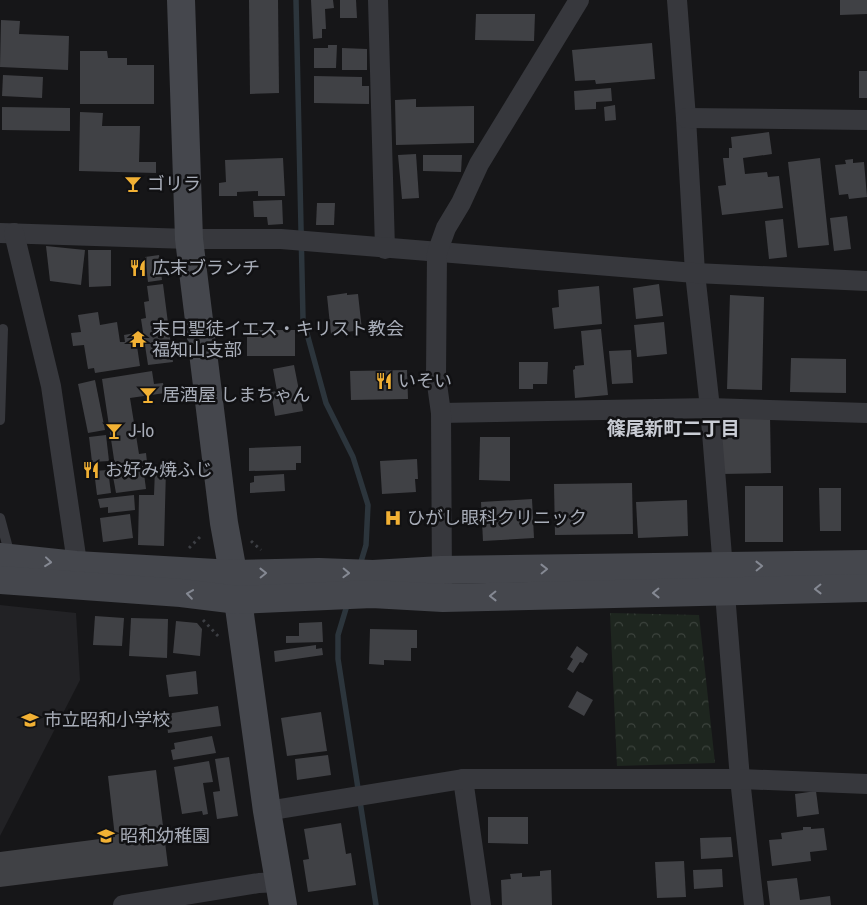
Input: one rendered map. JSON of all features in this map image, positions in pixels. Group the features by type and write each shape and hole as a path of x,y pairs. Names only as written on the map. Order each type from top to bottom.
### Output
{"street":[{"path":"181,0 189,239 224,523 238,600 281,893"},
{"path":"378,0 385,249"},
{"path":"443,598 441,570 441,413 436,377 437,253 446,228 461,203 479,164 579,0"},
{"path":"677,0 695,274 710,408 740,780 754,905"},
{"path":"686,118 867,120"},
{"path":"74,575 76,556 51,386 7,233 189,239 306,240 385,249 695,274 867,281"},
{"path":"441,413 710,408 867,413"},
{"path":"74,575 233,574 320,584 372,584 443,598 724,579 867,564"},
{"path":"3,565 238,600 320,584"},
{"path":"372,584 441,570 724,579 867,588"},
{"path":"268,810 463,779 740,780 867,784"},
{"path":"463,779 482,905"},
{"path":"123,905 258,883 281,893"}],"lane":[{"path":"0,420 3,329"},
{"path":"0,518 8,548 3,565"}],"path":[{"path":"186,551 203,534"},
{"path":"248,538 267,555"},
{"path":"197,613 223,641"}],"shaded area":[{"name":"市立昭和小学校","path":"0,605 76,613 80,680 0,836"}],"green space":[{"path":"610,613 699,615 715,763 617,766"}],"building":[{"path":"249,0 278,0 279,93 250,94"},
{"path":"311,0 333,0 334,8 325,9 326,29 322,29 322,38 313,39"},
{"path":"340,0 356,0 357,18 340,18"},
{"path":"840,0 867,0 867,14 840,15"},
{"path":"476,14 535,14 534,41 475,40"},
{"path":"1,20 20,21 19,34 69,36 68,70 0,67"},
{"path":"652,43 655,79 596,84 595,80 575,81 572,50"},
{"path":"328,45 337,45 336,68 314,68 314,48 328,48"},
{"path":"342,48 367,49 367,70 342,70"},
{"path":"80,51 107,51 108,58 127,58 127,65 154,65 154,104 80,104"},
{"path":"859,71 867,71 867,98 859,98"},
{"path":"3,75 43,77 42,98 2,96"},
{"path":"314,76 362,77 362,86 369,86 369,104 314,103"},
{"path":"611,88 612,101 596,102 596,109 575,110 574,91"},
{"path":"416,99 416,107 474,106 474,143 396,145 395,100"},
{"path":"615,105 616,120 605,121 604,107"},
{"path":"2,107 70,108 70,131 2,130"},
{"path":"80,112 103,113 102,126 140,126 139,162 156,162 156,173 79,171"},
{"path":"769,132 772,154 743,158 745,174 767,172 768,177 779,176 783,208 722,215 718,186 726,185 723,158 729,158 729,148 732,148 731,137"},
{"path":"416,154 419,198 402,199 398,155"},
{"path":"423,155 462,155 461,172 423,171"},
{"path":"283,158 285,196 258,196 258,191 237,192 237,196 219,196 219,183 226,182 225,160"},
{"path":"820,158 829,245 798,248 788,162"},
{"path":"853,159 853,163 864,162 867,197 849,199 848,194 839,195 835,165 846,164 845,160"},
{"path":"282,200 283,224 268,225 267,217 254,217 253,201"},
{"path":"317,203 335,203 334,225 316,225"},
{"path":"847,216 851,249 834,251 830,218"},
{"path":"783,219 787,257 769,259 765,221"},
{"path":"46,246 85,250 81,285 50,281"},
{"path":"88,250 111,250 111,286 89,287"},
{"path":"159,255 162,280 148,282 145,257"},
{"path":"163,284 173,362 148,365 141,319 146,318 144,302 149,301 147,286"},
{"path":"659,284 663,316 636,319 633,288"},
{"path":"599,286 602,324 554,329 552,308 559,307 558,290"},
{"path":"347,293 347,295 358,294 362,330 331,334 327,296"},
{"path":"730,295 764,297 762,390 727,389"},
{"path":"98,312 100,325 117,322 120,342 125,342 124,335 135,333 140,366 95,373 94,368 88,369 84,345 73,346 71,333 81,332 78,315"},
{"path":"664,322 667,354 637,357 634,325"},
{"path":"601,329 608,395 575,398 573,370 575,366 584,365 581,331"},
{"path":"247,330 295,330 295,356 247,356"},
{"path":"631,350 633,383 612,384 609,351"},
{"path":"791,358 846,359 846,393 790,392"},
{"path":"519,362 548,362 547,384 533,384 533,389 519,389"},
{"path":"294,365 303,411 275,416 271,392 277,391 273,369"},
{"path":"407,370 408,399 351,400 350,371"},
{"path":"152,371 154,384 163,383 165,393 130,398 139,454 146,453 147,462 115,466 102,379"},
{"path":"95,380 105,430 88,433 78,384"},
{"path":"715,415 770,415 771,473 721,474"},
{"path":"106,435 109,461 92,462 89,437"},
{"path":"480,437 510,437 510,481 479,480"},
{"path":"301,446 301,463 296,463 296,470 249,471 249,448"},
{"path":"417,459 418,479 415,479 416,492 382,494 380,461"},
{"path":"143,466 146,489 116,493 112,471"},
{"path":"155,469 166,469 164,546 138,545 139,495 154,495"},
{"path":"108,470 111,493 97,495 94,471"},
{"path":"284,474 285,491 250,493 250,483 254,482 254,476"},
{"path":"632,483 633,534 555,535 554,484"},
{"path":"745,486 783,486 783,542 745,542"},
{"path":"819,488 841,488 841,531 820,531"},
{"path":"134,495 135,510 108,513 108,507 100,508 98,499"},
{"path":"532,499 534,538 483,541 481,502"},
{"path":"687,500 688,536 638,538 636,502"},
{"path":"130,514 133,538 103,542 100,518"},
{"path":"95,616 124,618 122,646 93,645"},
{"path":"131,618 168,619 167,658 129,656"},
{"path":"176,621 197,623 202,629 200,656 173,653"},
{"path":"322,622 323,642 286,643 286,636 299,636 299,623"},
{"path":"370,629 417,630 417,648 411,648 411,661 384,660 384,665 369,664"},
{"path":"316,645 316,649 322,648 323,655 275,662 274,651"},
{"path":"577,646 588,654 583,663 580,662 573,673 567,669 573,659 570,657"},
{"path":"196,671 198,694 169,697 166,675"},
{"path":"577,691 593,700 584,716 568,707"},
{"path":"218,706 221,726 168,733 166,714"},
{"path":"321,712 327,751 287,756 281,718"},
{"path":"212,736 216,753 173,760 171,750 175,749 174,743"},
{"path":"328,755 331,775 297,780 295,759"},
{"path":"229,757 238,816 217,819 213,792 220,791 215,759"},
{"path":"209,761 213,782 203,783 208,814 203,815 202,811 182,814 174,767"},
{"path":"156,770 168,866 0,887 0,852 115,837 108,776"},
{"path":"816,791 819,814 797,817 795,794"},
{"path":"488,817 528,817 528,844 488,843"},
{"path":"341,823 346,854 351,853 356,885 308,892 303,860 309,859 304,829"},
{"path":"803,827 811,827 811,829 824,828 827,850 810,852 811,861 772,866 769,840 782,839 781,833 803,830"},
{"path":"731,837 733,857 701,859 700,838"},
{"path":"684,861 686,897 657,898 655,862"},
{"path":"722,869 723,887 694,889 693,870"},
{"path":"551,870 552,905 502,905 501,880 511,879 510,874 522,873 522,877 540,876 540,871"},
{"path":"797,878 800,900 830,896 831,905 770,905 767,881"}],"waterway":[{"path":"296,0 303,319 326,403 353,457 368,505 366,545 360,565"},
{"path":"348,602 338,635 338,659 376,905"}],"place":[{"name":"ゴリラ","path":"133,184"},
{"name":"広末ブランチ","path":"138,268"},
{"name":"末日聖徒イエス・キリスト教会 福知山支部","path":"138,339"},
{"name":"いそい","path":"384,381"},
{"name":"居酒屋 しまちゃん","path":"148,395"},
{"name":"J-lo","path":"114,431"},
{"name":"お好み焼ふじ","path":"91,470"},
{"name":"ひがし眼科クリニック","path":"393,518"},
{"name":"市立昭和小学校","path":"30,720"},
{"name":"昭和幼稚園","path":"106,836"}],"district":[{"name":"篠尾新町二丁目","path":"673,428"}]}
